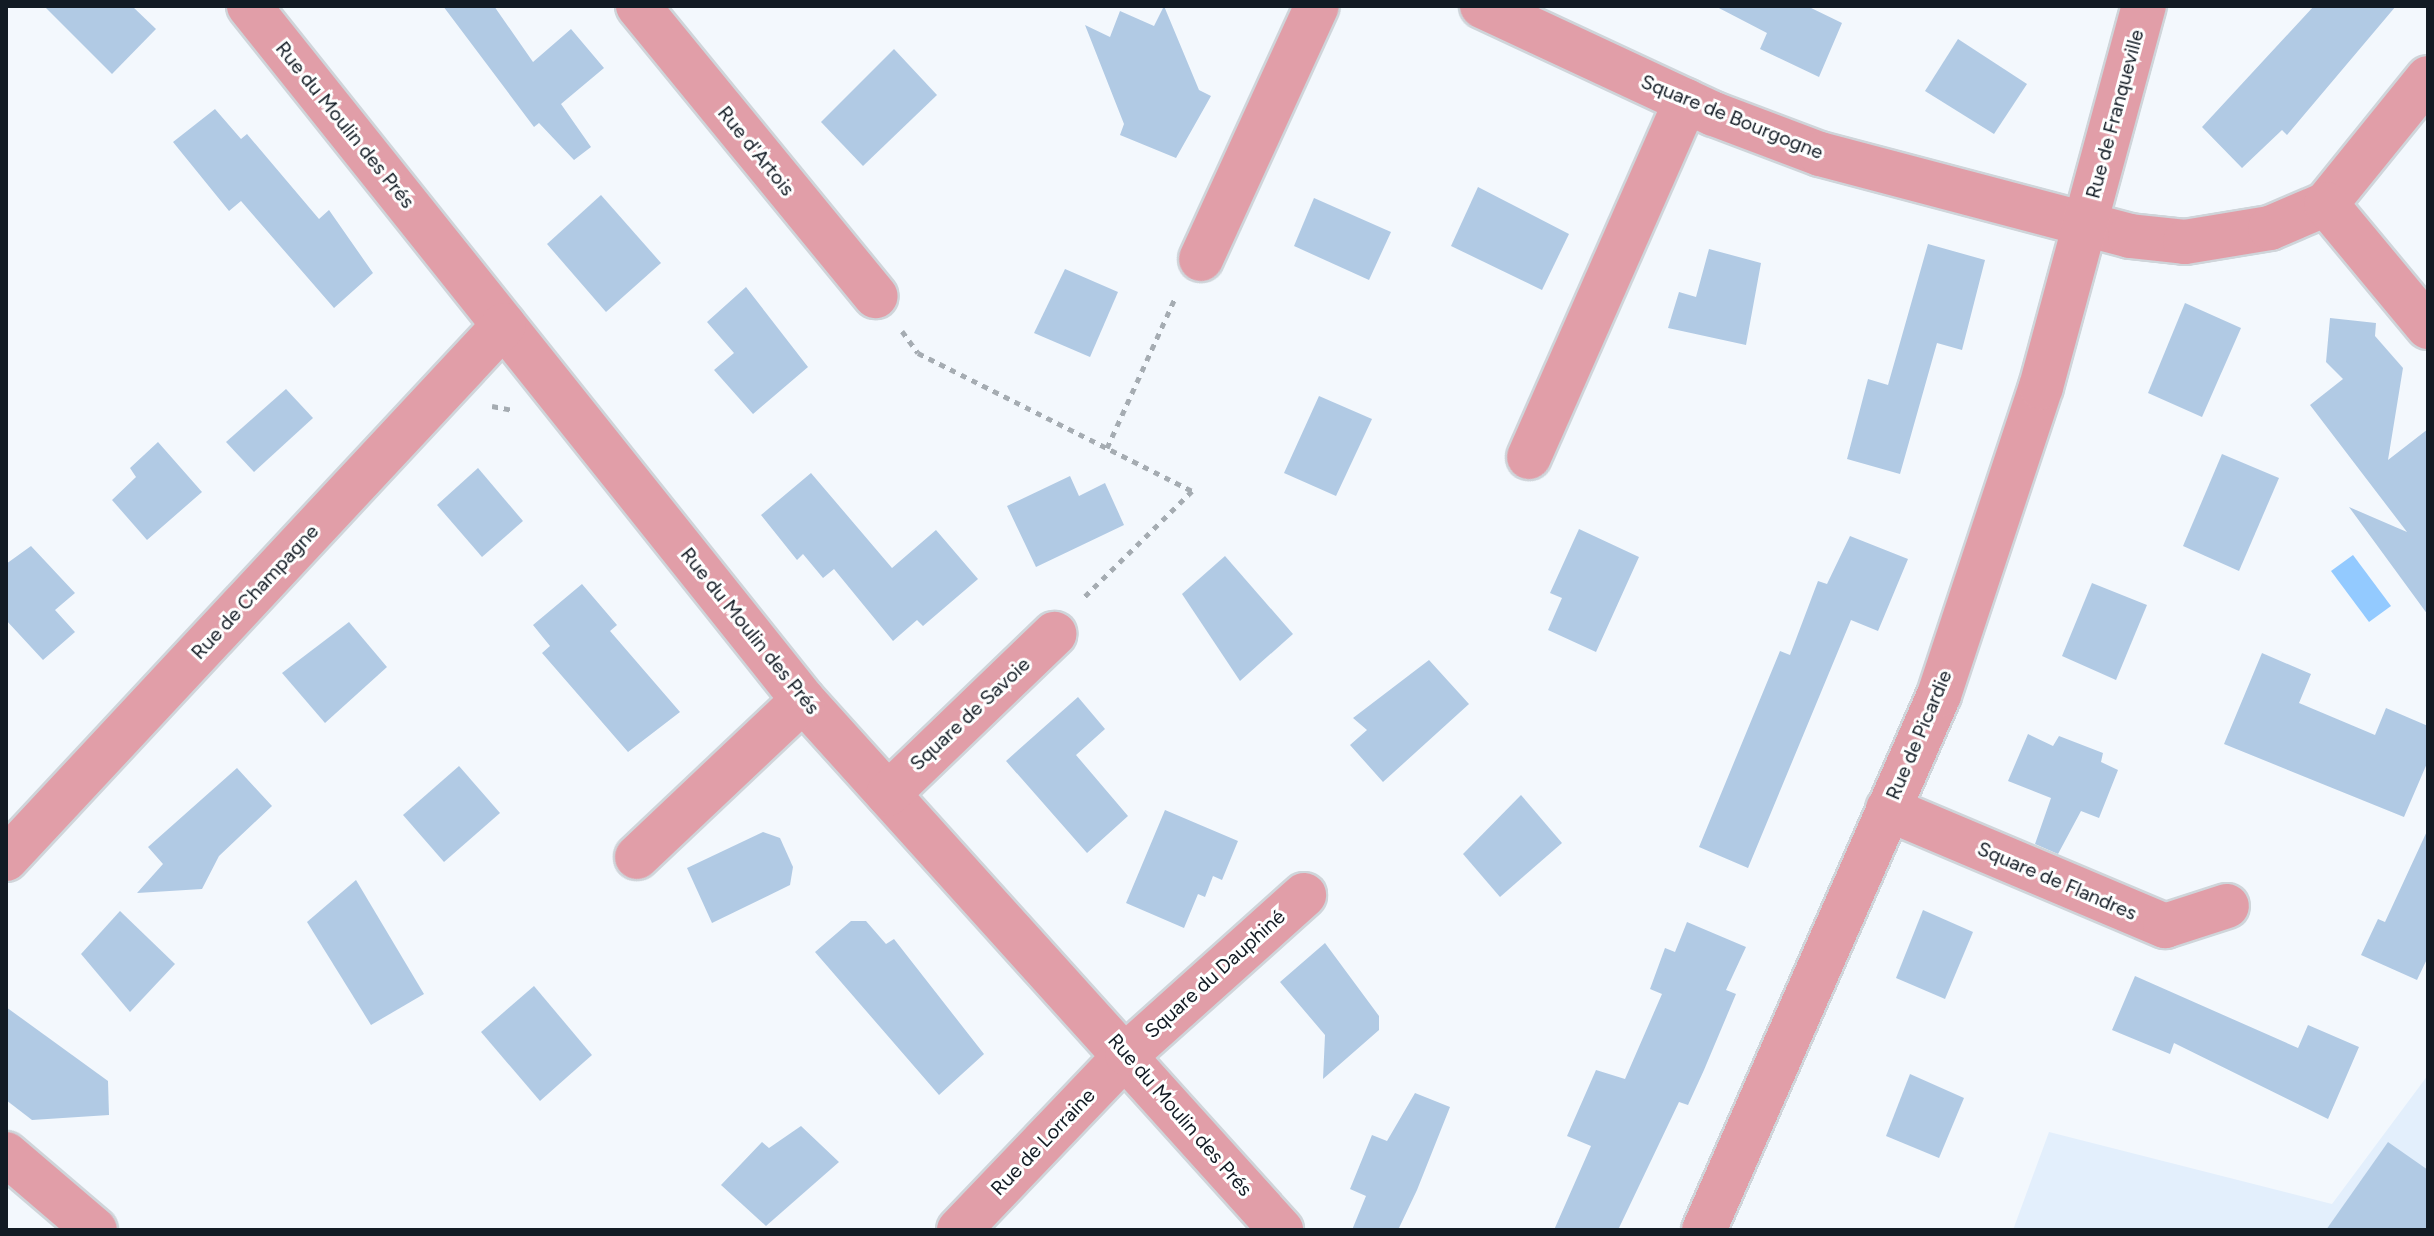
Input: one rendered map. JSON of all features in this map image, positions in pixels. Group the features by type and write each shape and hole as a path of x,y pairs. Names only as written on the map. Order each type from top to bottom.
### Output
{"street":[{"name":"Rue du Moulin des Prés","path":"249,6 803,700 1127,1054 1281,1230"},
{"name":"Rue d'Artois","path":"638,6 875,296"},
{"path":"1201,259 1317,6"},
{"name":"Square de Bourgogne","path":"1482,6 1686,101 1820,154 2086,222 2185,242 2270,228 2326,204"},
{"name":"Rue de Franqueville","path":"2086,222 2144,6"},
{"path":"2428,78 2326,204 2428,327"},
{"path":"1529,457 1686,101"},
{"name":"Rue de Picardie","path":"1704,1230 1939,695 1996,529 2086,222"},
{"name":"Rue de Champagne","path":"6,859 504,325"},
{"name":"Square de Savoie","path":"888,794 1054,634"},
{"path":"637,857 803,700"},
{"name":"Square de Flandres","path":"1888,809 2165,926 2227,906"},
{"name":"Square du Dauphiné","path":"1127,1054 1304,895"},
{"name":"Rue de Lorraine","path":"959,1230 1127,1054"},
{"path":"6,1154 95,1230"}],"path":[{"path":"1107,448 1187,272 1201,259"},
{"path":"875,296 918,353 1192,491 1054,634"}],"shaded area":[{"path":"2428,1075 2428,1230 2013,1230 2049,1132 2332,1204"}],"water":[{"path":"2353,555 2391,606 2369,622 2331,571"}],"building":[{"path":"44,6 132,6 156,29 112,74"},
{"path":"443,6 494,6 533,62 571,29 604,68 561,104 591,147 574,160 539,123 534,127"},
{"path":"1164,6 1199,90 1211,96 1176,158 1120,135 1124,124 1085,25 1110,37 1120,11 1154,26"},
{"path":"1715,6 1807,6 1842,23 1819,77 1760,49 1767,33"},
{"path":"2314,6 2396,6 2287,135 2282,130 2242,168 2202,127"},
{"path":"1958,39 2027,84 1994,134 1925,91"},
{"path":"894,49 937,95 863,166 821,122"},
{"path":"215,109 241,139 247,134 319,219 329,210 373,273 334,308 241,201 229,211 173,142"},
{"path":"1478,187 1569,234 1542,290 1451,246"},
{"path":"601,195 661,263 606,312 547,244"},
{"path":"1314,198 1391,232 1369,280 1294,246"},
{"path":"1928,244 1985,260 1962,350 1937,343 1900,474 1847,459 1868,379 1888,385"},
{"path":"1709,249 1761,263 1746,345 1668,328 1679,292 1696,297"},
{"path":"1065,269 1118,292 1090,357 1034,333"},
{"path":"746,287 808,367 753,414 714,370 734,353 707,322"},
{"path":"2185,303 2241,328 2202,417 2148,393"},
{"path":"2330,318 2376,323 2375,336 2403,368 2388,460 2428,429 2428,615 2349,507 2407,532 2310,405 2343,379 2326,362"},
{"path":"286,389 313,418 254,472 226,442"},
{"path":"1319,396 1372,419 1336,496 1284,473"},
{"path":"158,442 202,492 147,540 112,500 136,477 130,468"},
{"path":"2222,454 2279,478 2239,571 2183,546"},
{"path":"478,468 523,521 482,557 437,505"},
{"path":"811,473 892,568 936,530 978,579 923,626 917,620 893,641 834,569 823,578 803,554 797,560 761,515"},
{"path":"1070,476 1079,496 1105,483 1124,525 1036,567 1007,506"},
{"path":"1579,529 1639,557 1596,652 1548,630 1562,598 1550,593"},
{"path":"1850,536 1908,559 1878,631 1851,620 1748,868 1699,847 1780,651 1790,655 1818,581 1827,584"},
{"path":"31,546 75,593 55,610 75,632 43,660 6,620 6,564"},
{"path":"1225,556 1293,634 1240,681 1182,594"},
{"path":"2092,583 2147,605 2116,680 2062,656"},
{"path":"582,584 617,625 610,631 680,712 628,752 542,653 550,646 533,625"},
{"path":"349,622 387,667 325,723 282,673"},
{"path":"2262,653 2311,674 2299,703 2375,735 2386,708 2428,726 2428,761 2404,817 2224,744"},
{"path":"1429,660 1469,704 1383,782 1350,745 1367,730 1353,718"},
{"path":"1078,697 1105,729 1076,755 1128,816 1087,853 1006,761"},
{"path":"2028,734 2053,746 2059,736 2103,753 2101,762 2118,770 2099,818 2081,811 2058,854 2035,844 2051,798 2008,781"},
{"path":"459,766 500,813 444,862 403,815"},
{"path":"237,768 272,806 219,856 202,889 137,893 163,864 148,847"},
{"path":"1521,795 1562,843 1500,897 1463,854"},
{"path":"1165,810 1238,841 1222,880 1213,876 1205,897 1198,894 1184,928 1126,903"},
{"path":"2428,829 2428,957 2417,980 2361,955 2378,919 2385,922"},
{"path":"763,832 780,838 793,867 790,885 712,923 687,868"},
{"path":"356,880 424,994 371,1025 307,922"},
{"path":"1923,910 1973,932 1945,999 1896,978"},
{"path":"120,911 175,964 130,1012 81,954"},
{"path":"851,921 866,921 886,944 894,939 984,1054 939,1095 815,952"},
{"path":"1687,922 1746,947 1726,990 1736,994 1704,1070 1688,1105 1679,1102 1618,1230 1554,1230 1591,1146 1567,1136 1596,1070 1625,1079 1662,994 1650,989 1665,948 1675,952"},
{"path":"1325,943 1379,1016 1379,1030 1323,1079 1325,1035 1280,982"},
{"path":"2135,976 2298,1048 2308,1025 2359,1047 2328,1119 2174,1043 2170,1054 2112,1030"},
{"path":"534,986 592,1055 540,1101 481,1032"},
{"path":"6,1007 108,1081 109,1115 32,1120 6,1100"},
{"path":"1910,1074 1964,1098 1939,1158 1886,1136"},
{"path":"1415,1093 1450,1107 1417,1190 1398,1230 1352,1230 1366,1196 1350,1189 1372,1135 1387,1141"},
{"path":"801,1126 839,1162 766,1226 721,1185 762,1142 769,1148"},
{"path":"2388,1142 2428,1170 2428,1230 2326,1230"}]}
